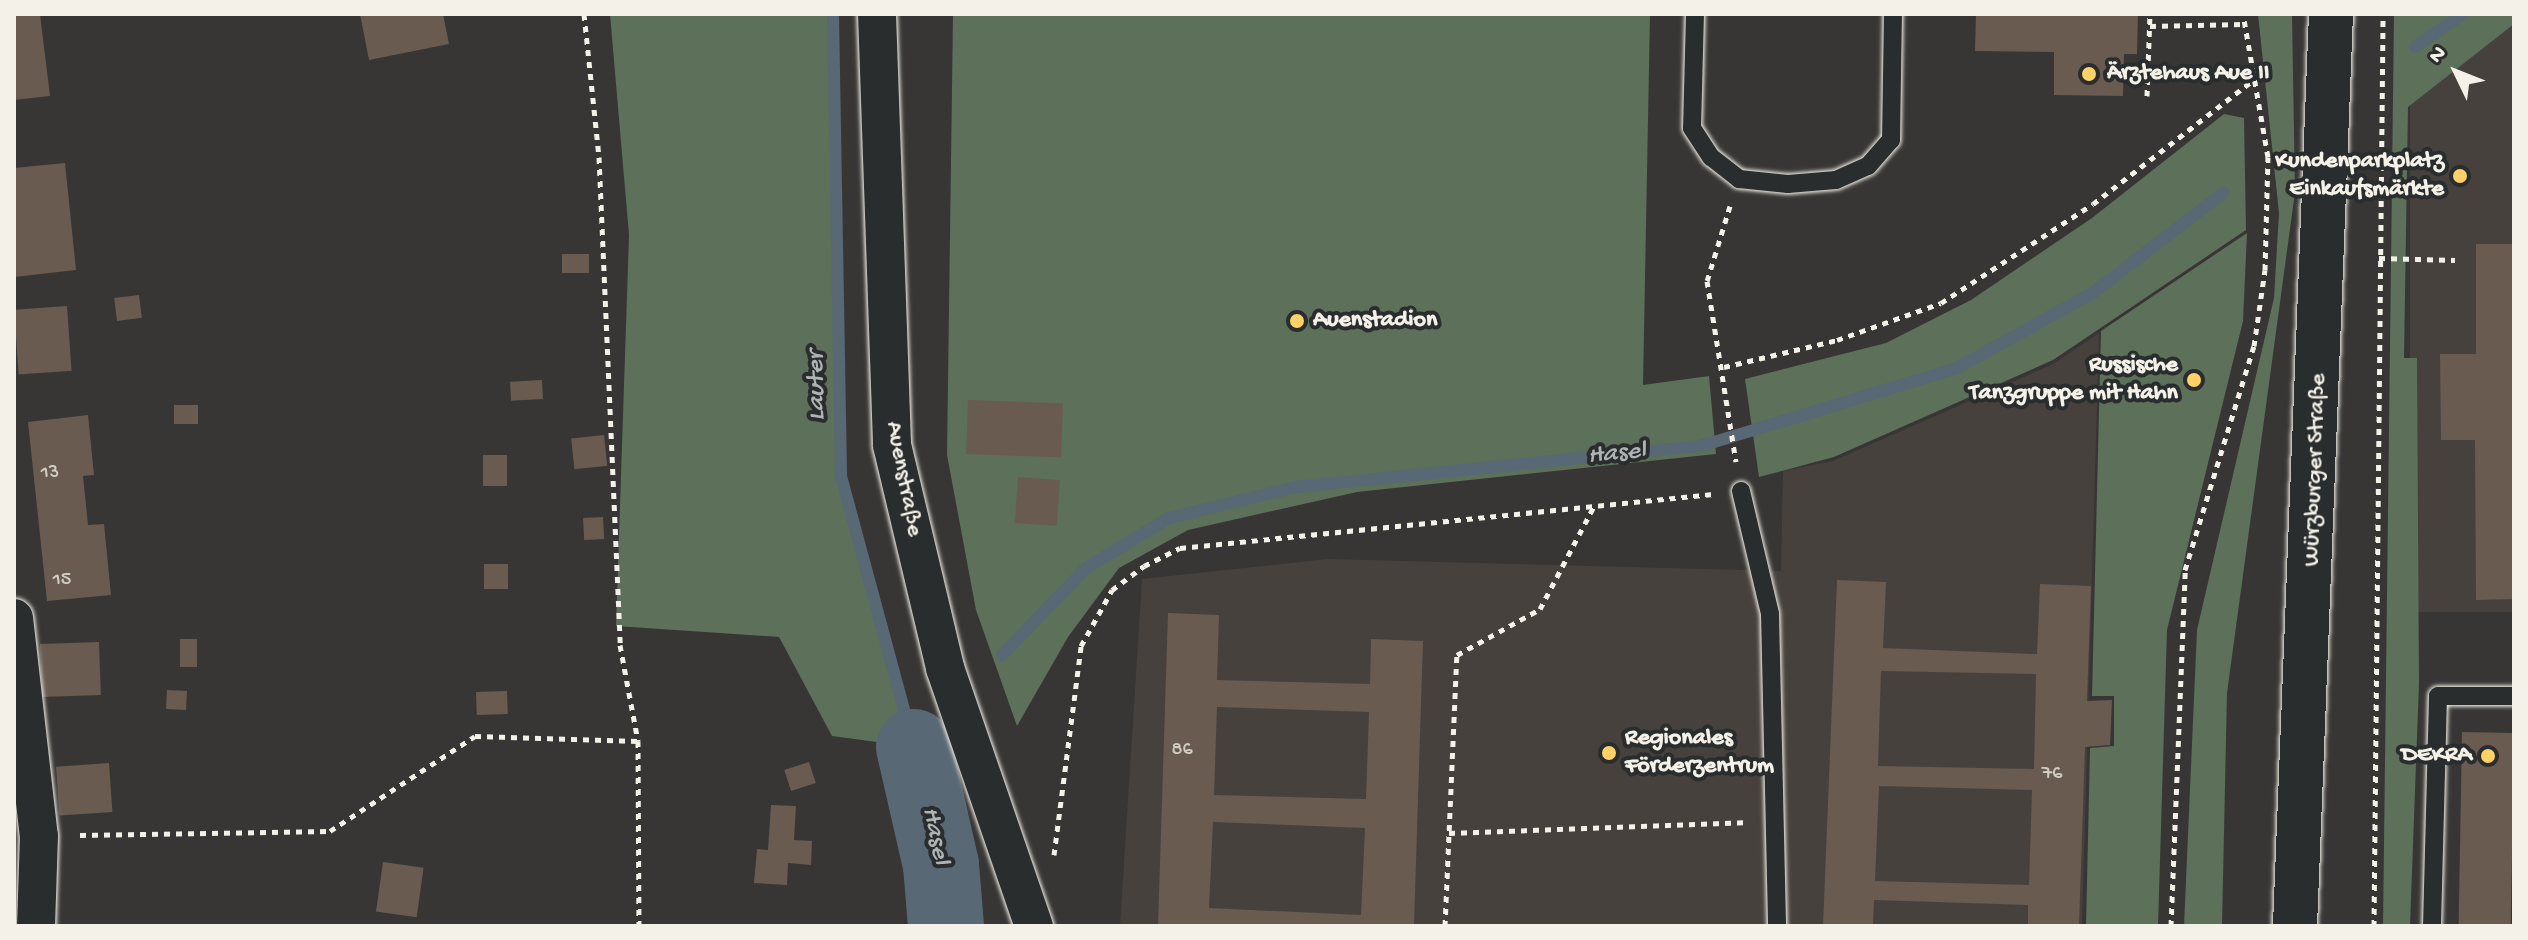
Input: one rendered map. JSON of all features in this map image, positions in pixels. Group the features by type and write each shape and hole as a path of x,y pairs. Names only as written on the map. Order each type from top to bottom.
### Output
{"main road":[{"name":"Würzburger Straße","path":"2295,926 2331,14"},
{"path":"2297,880 2314,926"}],"street":[{"name":"Auenstraße","path":"877,14 892,445 945,668 1034,926"},
{"path":"14,618 39,836 36,926"}],"lane":[{"path":"1695,14 1692,128 1711,157 1739,179 1836,180 1868,166 1891,140 1893,14"},
{"path":"1741,491 1770,614 1777,926"},
{"path":"2432,926 2438,696 2514,696"}],"path":[{"path":"584,14 599,157 620,645 638,741 639,926"},
{"path":"2147,96 2150,14"},
{"path":"2171,926 2185,570 2254,346 2265,270 2268,157 2252,81 2243,14"},
{"path":"2374,926 2383,14"},
{"path":"2150,26 2244,24"},
{"path":"1724,367 1837,340 1941,303 2093,204 2252,81"},
{"path":"1051,866 1081,646 1112,590 1144,566 1180,548 1741,491 1728,391 1707,281 1739,179"},
{"path":"2379,258 2455,260"},
{"path":"1445,926 1457,655 1540,609 1594,506"},
{"path":"39,836 330,831 475,736 638,741"},
{"path":"1449,833 1775,820"}],"shaded area":[{"path":"2410,14 2514,14 2514,612 2410,612"},
{"name":"Regionales Förderzentrum","path":"2099,333 2082,926 1120,926 1142,579 1328,559 1781,571 1783,471 1833,461 2053,364"}],"green space":[{"path":"610,14 833,14 841,476 914,747 832,736 779,637 616,626 629,235"},
{"name":"Auenstadion","path":"953,14 1650,14 1643,385 1709,376 1716,454 1357,492 1188,530 1119,568 1068,637 1017,726 976,610 947,455"},
{"path":"2258,14 2292,14 2295,192 2227,693 2222,926 2184,926 2197,630 2274,298 2279,213"},
{"path":"2394,14 2514,14 2514,24 2408,107 2404,358 2417,358 2419,683 2410,926 2383,926"},
{"path":"2224,114 2244,118 2246,230 2053,360 1834,457 1759,477 1745,379 1886,343 1971,300 2092,218"},
{"path":"2247,233 2243,321 2167,630 2158,926 2086,926 2090,748 2114,746 2114,696 2092,696 2101,331"}],"building":[{"path":"14,14 40,14 50,96 14,100"},
{"path":"360,14 443,14 449,44 369,60"},
{"name":"Ärztehaus Aue II","path":"1976,14 2138,14 2137,54 2124,54 2123,96 2054,95 2054,52 1975,51"},
{"path":"65,163 76,270 14,277 14,168"},
{"path":"2476,244 2514,244 2514,599 2476,600 2475,440 2441,440 2440,354 2476,354"},
{"path":"562,254 589,254 589,273 562,273"},
{"path":"139,295 142,318 117,321 114,298"},
{"path":"67,306 72,371 19,375 14,310"},
{"path":"542,380 543,399 511,401 510,382"},
{"path":"968,400 1063,403 1061,457 966,454"},
{"path":"174,405 198,405 198,424 174,424"},
{"path":"88,415 94,475 83,476 88,525 104,524 111,595 47,601 28,422"},
{"path":"604,435 607,466 574,469 571,438"},
{"path":"483,455 507,455 507,486 483,486"},
{"path":"1018,477 1060,480 1057,526 1015,523"},
{"path":"603,517 604,539 584,540 583,518"},
{"path":"484,564 508,564 508,589 484,589"},
{"path":"1837,580 1886,582 1883,648 2037,654 2040,584 2091,586 2087,701 2112,700 2110,745 2085,747 2079,926 2028,926 2028,905 1874,900 1873,926 1823,926","holes":["1881,671 2036,674 2034,769 1878,766","1879,786 2032,790 2029,885 1875,881"]},
{"path":"1168,613 1219,615 1217,680 1370,684 1371,639 1423,641 1414,926 1158,926","holes":["1217,707 1369,712 1366,799 1214,795","1213,822 1365,828 1361,915 1209,908"]},
{"path":"180,639 197,639 197,667 180,667"},
{"path":"99,642 101,695 42,697 40,644"},
{"path":"167,690 187,691 186,710 166,709"},
{"path":"507,691 508,714 477,715 476,692"},
{"path":"2462,732 2514,733 2511,926 2459,926"},
{"path":"809,762 816,783 791,791 784,770"},
{"path":"109,763 112,812 60,816 56,767"},
{"path":"771,805 796,806 794,840 812,841 811,865 788,863 787,885 754,883 757,849 768,850"},
{"path":"383,862 424,868 417,917 376,912"}],"waterway":[{"name":"Lauter","path":"833,14 841,476 914,747"},
{"name":"Hasel","path":"2415,47 2463,14"},
{"name":"Hasel","path":"1002,655 1086,568 1169,518 1296,487 1701,446 1957,368 2094,292 2223,193"},
{"name":"Hasel","path":"914,747 941,865 946,926"}],"place":[{"name":"Ärztehaus Aue II","path":"2089,74"},
{"name":"Kundenparkplatz Einkaufsmärkte","path":"2460,176"},
{"name":"Auenstadion","path":"1297,321"},
{"name":"Russische Tanzgruppe mit Hahn","path":"2194,380"},
{"name":"Regionales Förderzentrum","path":"1609,753"},
{"name":"DEKRA","path":"2488,756"}]}
